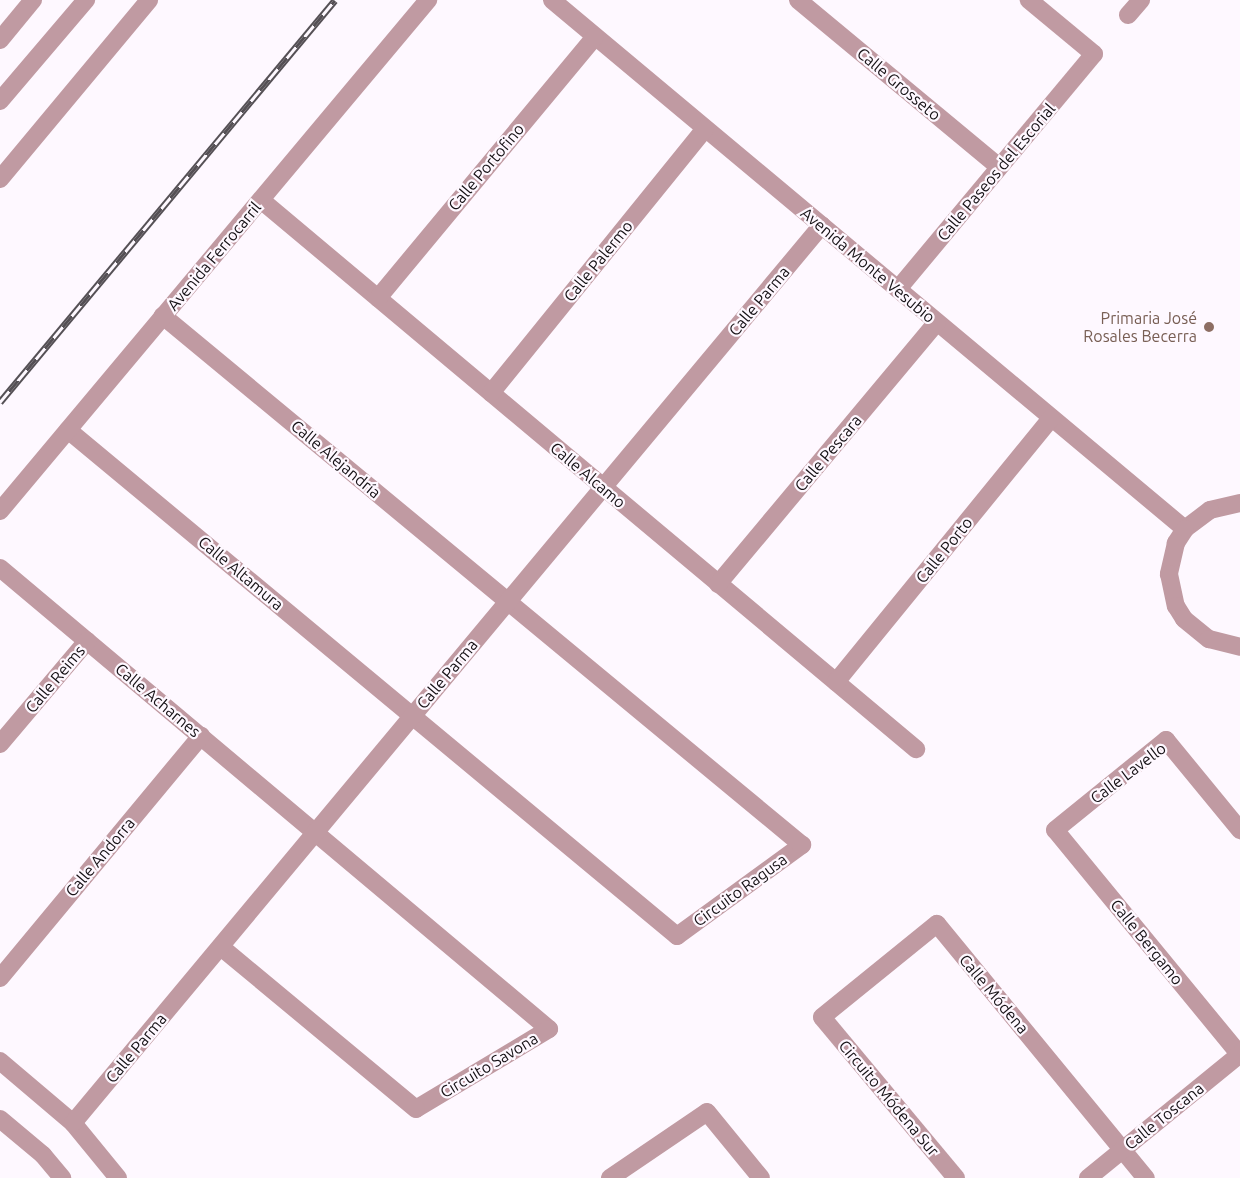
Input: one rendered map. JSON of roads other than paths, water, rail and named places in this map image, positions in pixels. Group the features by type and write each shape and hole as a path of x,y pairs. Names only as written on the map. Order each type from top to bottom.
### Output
{"street":[{"path":"0,40 33,0"},
{"path":"0,101 86,0"},
{"path":"0,179 149,0"},
{"name":"Avenida Ferrocarril","path":"0,511 428,0"},
{"name":"Avenida Monte Vesubio","path":"552,0 1185,529"},
{"name":"Calle Grosseto","path":"798,0 999,167"},
{"name":"Calle Paseos del Escorial","path":"898,289 1094,54 1029,0"},
{"path":"1128,15 1141,0"},
{"name":"Calle Portofino","path":"378,298 595,36"},
{"name":"Calle Palermo","path":"491,393 705,129"},
{"name":"Calle Alcamo","path":"261,200 916,749"},
{"name":"Calle Parma","path":"73,1123 822,225"},
{"name":"Calle Alejandría","path":"163,316 508,602"},
{"name":"Calle Pescara","path":"718,584 937,322"},
{"name":"Calle Porto","path":"836,682 1052,418"},
{"name":"Calle Altamura","path":"68,430 413,716"},
{"path":"1240,503 1210,510 1185,529 1176,543 1169,574 1176,606 1184,619 1209,639 1240,646"},
{"name":"Calle Acharnes","path":"0,568 315,832"},
{"name":"Circuito Ragusa","path":"413,716 677,936 802,845 508,602"},
{"name":"Calle Reims","path":"0,744 87,641"},
{"name":"Calle Andorra","path":"0,978 201,736"},
{"name":"Calle Lavello","path":"1055,830 1167,740 1240,830"},
{"name":"Calle Bergamo","path":"1055,830 1240,1054"},
{"name":"Circuito Savona","path":"221,947 416,1109 549,1029 315,832"},
{"name":"Calle Módena","path":"822,1017 937,924 1146,1178"},
{"name":"Circuito Módena Sur","path":"822,1017 956,1178"},
{"name":"Calle Toscana","path":"1088,1178 1240,1054"},
{"path":"0,1061 73,1123 118,1178"},
{"path":"610,1178 707,1112 761,1178"},
{"path":"0,1119 43,1155 62,1178"}],"railway":[{"path":"0,402 335,0"}],"place":[{"name":"Primaria José Rosales Becerra","path":"1209,327"}]}
